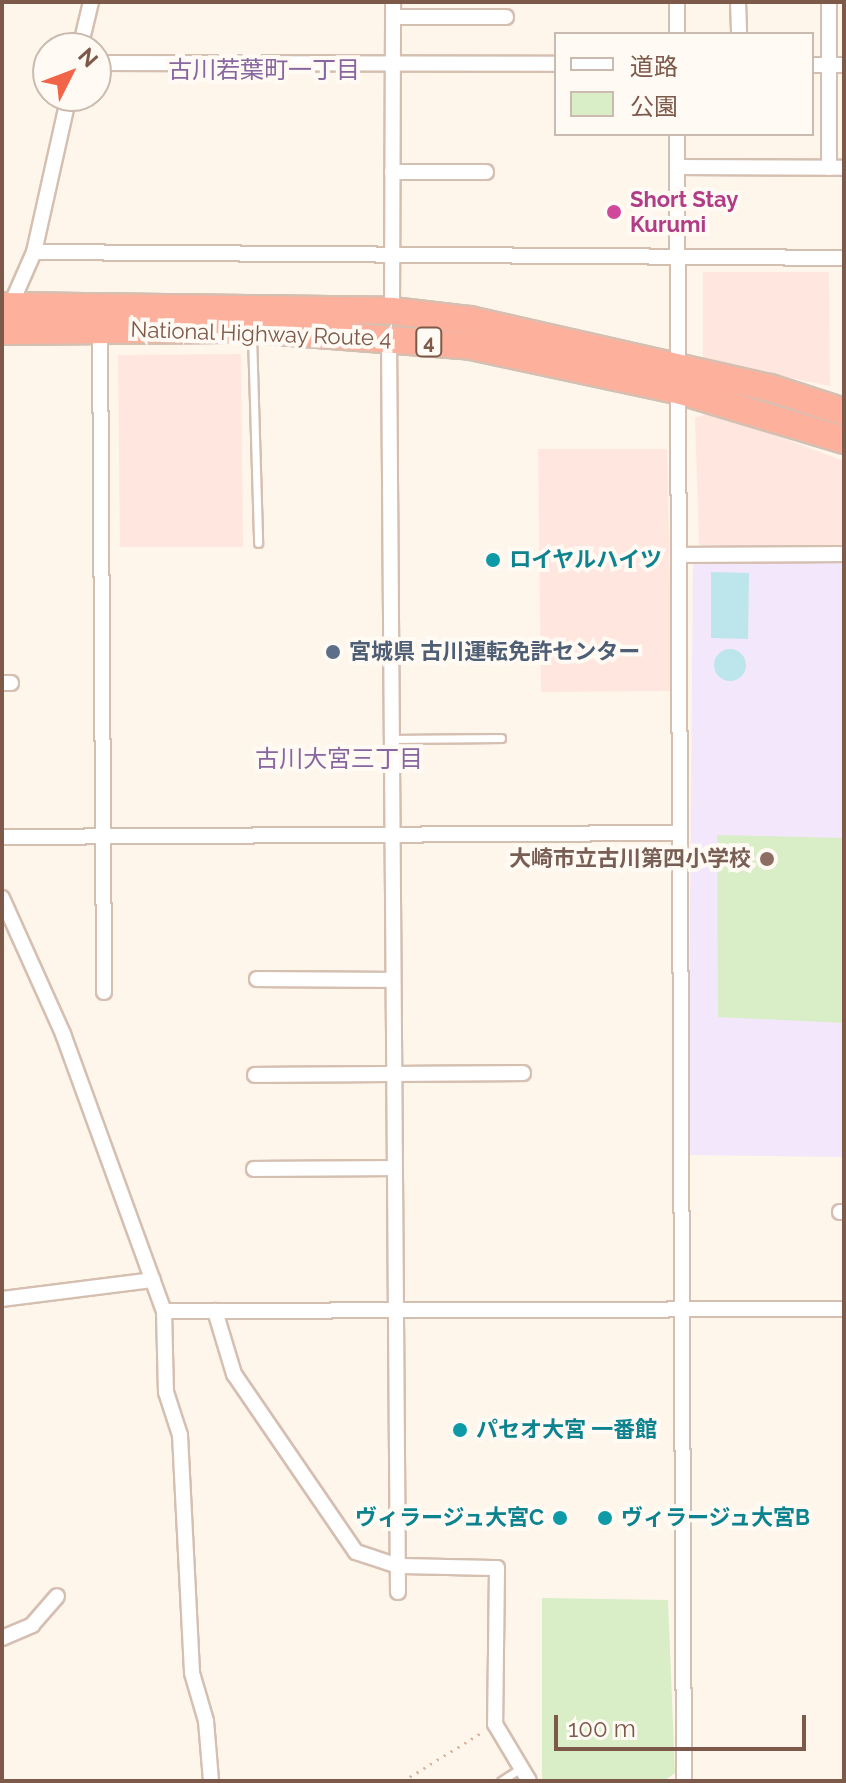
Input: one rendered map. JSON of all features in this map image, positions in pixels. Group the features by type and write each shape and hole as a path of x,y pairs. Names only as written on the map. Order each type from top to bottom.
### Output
{"highway":[{"name":"National Highway Route 4","path":"4,323 390,324 577,341 844,440"},
{"name":"National Highway Route 4","path":"4,323 100,329 252,329 390,324"},
{"name":"National Highway Route 4","path":"681,378 844,412"}],"street":[{"path":"84,32 91,2"},
{"path":"677,2 677,32"},
{"path":"738,2 739,32"},
{"path":"677,167 836,168 837,65 829,2"},
{"path":"398,1592 390,739 393,9 506,17"},
{"path":"112,63 554,64"},
{"path":"814,65 837,65"},
{"path":"4,323 34,252 65,112"},
{"path":"677,136 681,378 678,833 684,1781"},
{"path":"392,172 486,172"},
{"path":"34,252 391,260 844,258"},
{"path":"100,329 106,832 104,992"},
{"path":"680,555 844,554"},
{"path":"2,837 106,832 391,830 678,833"},
{"path":"2,898 63,1034 164,1311 166,1392 180,1435 192,1673 212,1780"},
{"path":"257,979 393,980"},
{"path":"255,1075 523,1073"},
{"path":"254,1169 394,1168"},
{"path":"2,1299 153,1280"},
{"path":"164,1311 844,1309"},
{"path":"215,1311 234,1374 356,1552 398,1566 497,1568 495,1724 525,1775"},
{"path":"2,1638 32,1625 52,1601 60,1616"}],"lane":[{"path":"252,329 258,543"},
{"path":"390,739 501,738"},
{"path":"501,1781 525,1775"}],"path":[{"path":"403,1781 495,1724"}],"shaded area":[{"path":"703,272 829,272 830,386 703,360"},
{"path":"241,354 243,547 120,547 118,355"},
{"path":"712,412 844,461 844,547 699,545 695,418"},
{"path":"538,449 667,449 672,691 541,692"},
{"name":"大崎市立古川第四小学校","path":"693,561 844,563 844,1157 688,1155"}],"green space":[{"path":"717,835 844,838 844,1023 718,1017"},
{"path":"542,1598 668,1600 675,1773 667,1779 542,1779"}],"water":[{"path":"711,572 749,573 748,639 711,638"},
{"path":"730,649 741,654 746,665 741,676 730,681 719,676 714,665 719,654"}],"place":[{"name":"Short Stay Kurumi","path":"614,212"},
{"name":"ロイヤルハイツ","path":"493,560"},
{"name":"宮城県 古川運転免許センター","path":"333,652"},
{"name":"大崎市立古川第四小学校","path":"767,859"},
{"name":"パセオ大宮 一番館","path":"460,1430"},
{"name":"ヴィラージュ大宮C","path":"560,1518"},
{"name":"ヴィラージュ大宮B","path":"605,1518"}],"district":[{"name":"古川若葉町一丁目","path":"264,70"},
{"name":"古川大宮三丁目","path":"339,759"}]}
